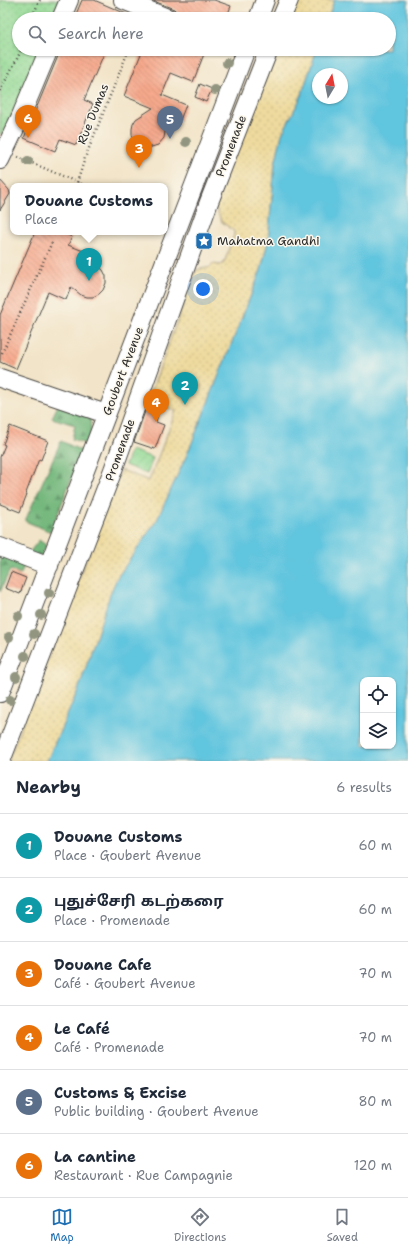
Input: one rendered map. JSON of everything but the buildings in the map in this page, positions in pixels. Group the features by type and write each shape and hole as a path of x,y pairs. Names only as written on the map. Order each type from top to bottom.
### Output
{"street":[{"path":"64,12 69,0"},
{"path":"122,0 152,12"},
{"path":"261,12 265,0"},
{"path":"284,12 289,0"},
{"path":"2,156 46,56"},
{"name":"Goubert Avenue","path":"0,693 242,56"},
{"name":"Promenade","path":"1,761 113,470 209,202 266,56"},
{"path":"0,378 106,414"},
{"path":"0,547 49,566"}],"path":[{"path":"34,12 40,0"},
{"path":"0,91 18,56"},
{"name":"Rue Dumas","path":"77,182 85,158 126,56"},
{"path":"2,156 77,182"},
{"path":"2,353 53,240"}],"green space":[{"path":"0,0 61,0 56,12 12,12 12,56 37,56 4,133 0,134"},
{"path":"59,403 90,412 91,432 88,445 72,439 75,425 52,418"},
{"path":"61,441 82,451 51,532 25,521"},
{"path":"131,450 153,458 147,474 125,465"},
{"path":"39,540 46,545 43,557 28,554"},
{"path":"0,549 26,560 21,574 10,570 0,592"}],"sand":[{"path":"290,0 334,0 330,12 286,12"},
{"path":"269,56 315,56 300,99 282,134 275,164 268,241 261,270 189,450 157,520 117,578 79,688 47,761 8,761 121,470 149,481 176,411 148,400 196,270 211,267 212,264 221,265 224,263 234,235 234,231 222,222 213,206"}],"water":[{"path":"334,0 408,0 408,761 47,761 79,688 117,578 157,520 189,450 261,270 268,241 275,164 282,134 300,99 315,56 396,56 396,12 330,12"}],"place":[{"name":"La cantine","path":"28,138"},
{"name":"Customs & Excise","path":"170,139"},
{"name":"Douane Cafe","path":"139,168"},
{"name":"Mahatma Gandhi","path":"204,241"},
{"name":"Douane Customs","path":"89,281"},
{"name":"புதுச்சேரி கடற்கரை","path":"185,405"},
{"name":"Le Café","path":"156,422"}]}
